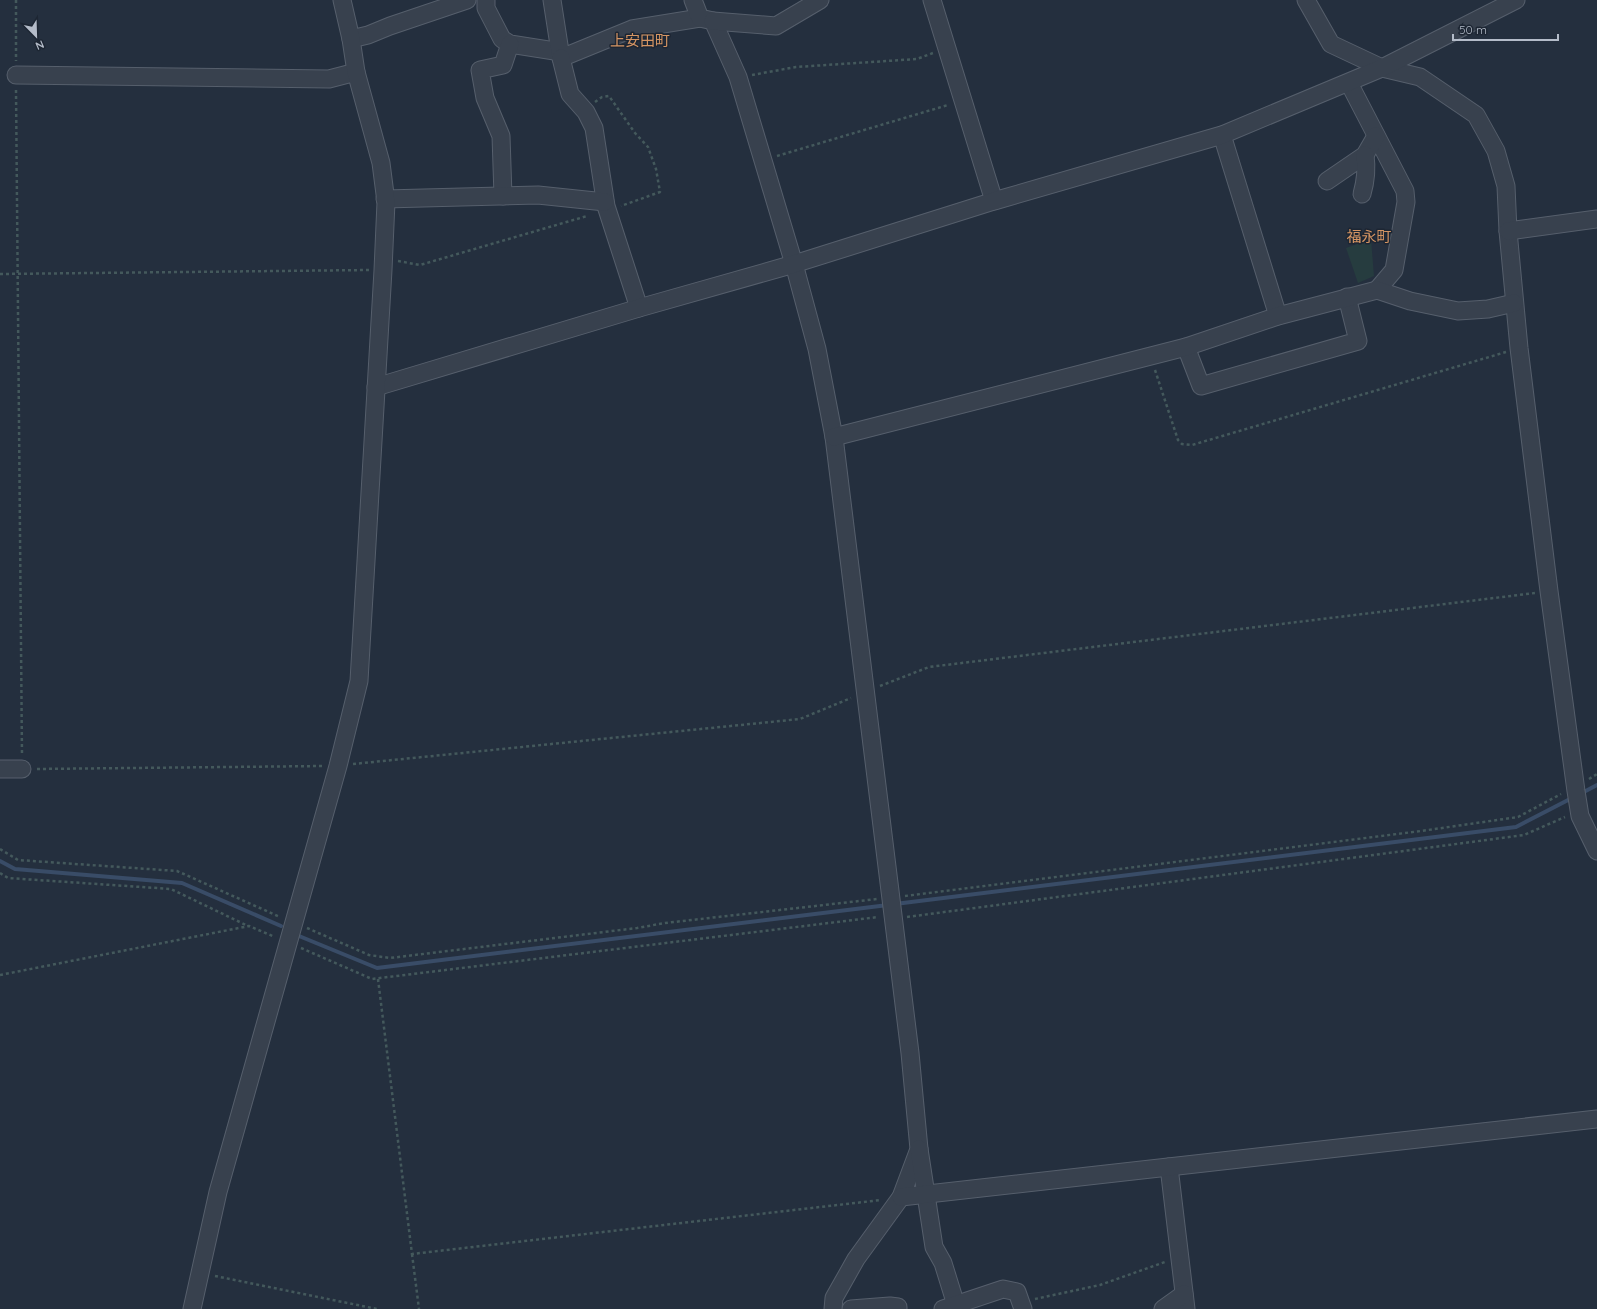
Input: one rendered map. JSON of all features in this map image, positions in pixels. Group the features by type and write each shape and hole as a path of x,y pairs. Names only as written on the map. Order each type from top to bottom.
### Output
{"street":[{"path":"192,1309 218,1192 338,766 358,681 383,264 385,199 380,163 356,72 351,39 342,0"},
{"path":"351,39 368,35 467,0"},
{"path":"486,0 486,8 502,39 510,44 561,55 632,29 706,19 776,26 820,0"},
{"path":"552,0 561,55 570,94 586,112 594,128 606,206 639,308"},
{"path":"693,0 706,19 738,77 794,264 817,349 834,437 892,898 910,1053 919,1149 934,1247 943,1263 949,1307 1003,1289 1017,1292 1022,1305"},
{"path":"932,0 994,201"},
{"path":"1306,0 1332,44 1382,68 1420,77 1476,115 1496,151 1506,186 1508,231 1519,348 1549,591 1580,816 1597,851"},
{"path":"376,387 639,308 794,264 994,201 1222,135 1382,68 1516,0"},
{"path":"503,196 500,136 485,98 480,70 503,65 510,44"},
{"path":"16,75 329,79 356,72"},
{"path":"1349,83 1405,191 1406,202 1394,270 1377,290"},
{"path":"1222,135 1278,316"},
{"path":"1327,180 1365,155 1376,136"},
{"path":"1362,194 1365,182 1365,155"},
{"path":"385,199 538,195 606,206"},
{"path":"1508,231 1597,219"},
{"path":"834,437 1150,356 1278,316 1377,290 1410,300 1458,311 1488,309 1514,303"},
{"path":"1186,346 1201,386 1358,341 1347,297"},
{"path":"0,769 22,770"},
{"path":"901,1197 1597,1119"},
{"path":"833,1309 834,1298 856,1259 901,1197 919,1149"},
{"path":"1163,1309 1185,1301 1169,1167"},
{"path":"851,1309 890,1306 898,1307 898,1309"}],"path":[{"path":"16,0 22,770 338,766 800,719 929,667 1549,591"},
{"path":"738,77 796,67 917,59 947,48"},
{"path":"0,274 383,264 420,266 606,206 660,192 656,169 648,147 609,96"},
{"path":"763,160 963,101"},
{"path":"1150,356 1178,440 1182,444 1192,445 1519,348"},
{"path":"0,849 18,860 177,872 369,955 390,958 637,928 664,923 892,898 1429,830 1518,817 1578,798"},
{"path":"0,873 8,878 171,889 249,926 372,979 378,979 893,917 1524,835 1578,798"},
{"path":"0,975 249,926"},
{"path":"378,979 419,1309"},
{"path":"412,1254 901,1197"},
{"path":"1022,1305 1100,1285 1180,1257"},
{"path":"200,1273 377,1309"}],"green space":[{"path":"1371,239 1374,276 1358,283 1346,248"}],"waterway":[{"path":"1580,794 1597,785"},
{"path":"895,904 1516,827 1572,798"},
{"path":"0,861 15,869 182,883 281,926"},
{"path":"299,936 377,968 888,905"}],"district":[{"name":"上安田町","path":"640,40"},
{"name":"福永町","path":"1369,236"}]}
